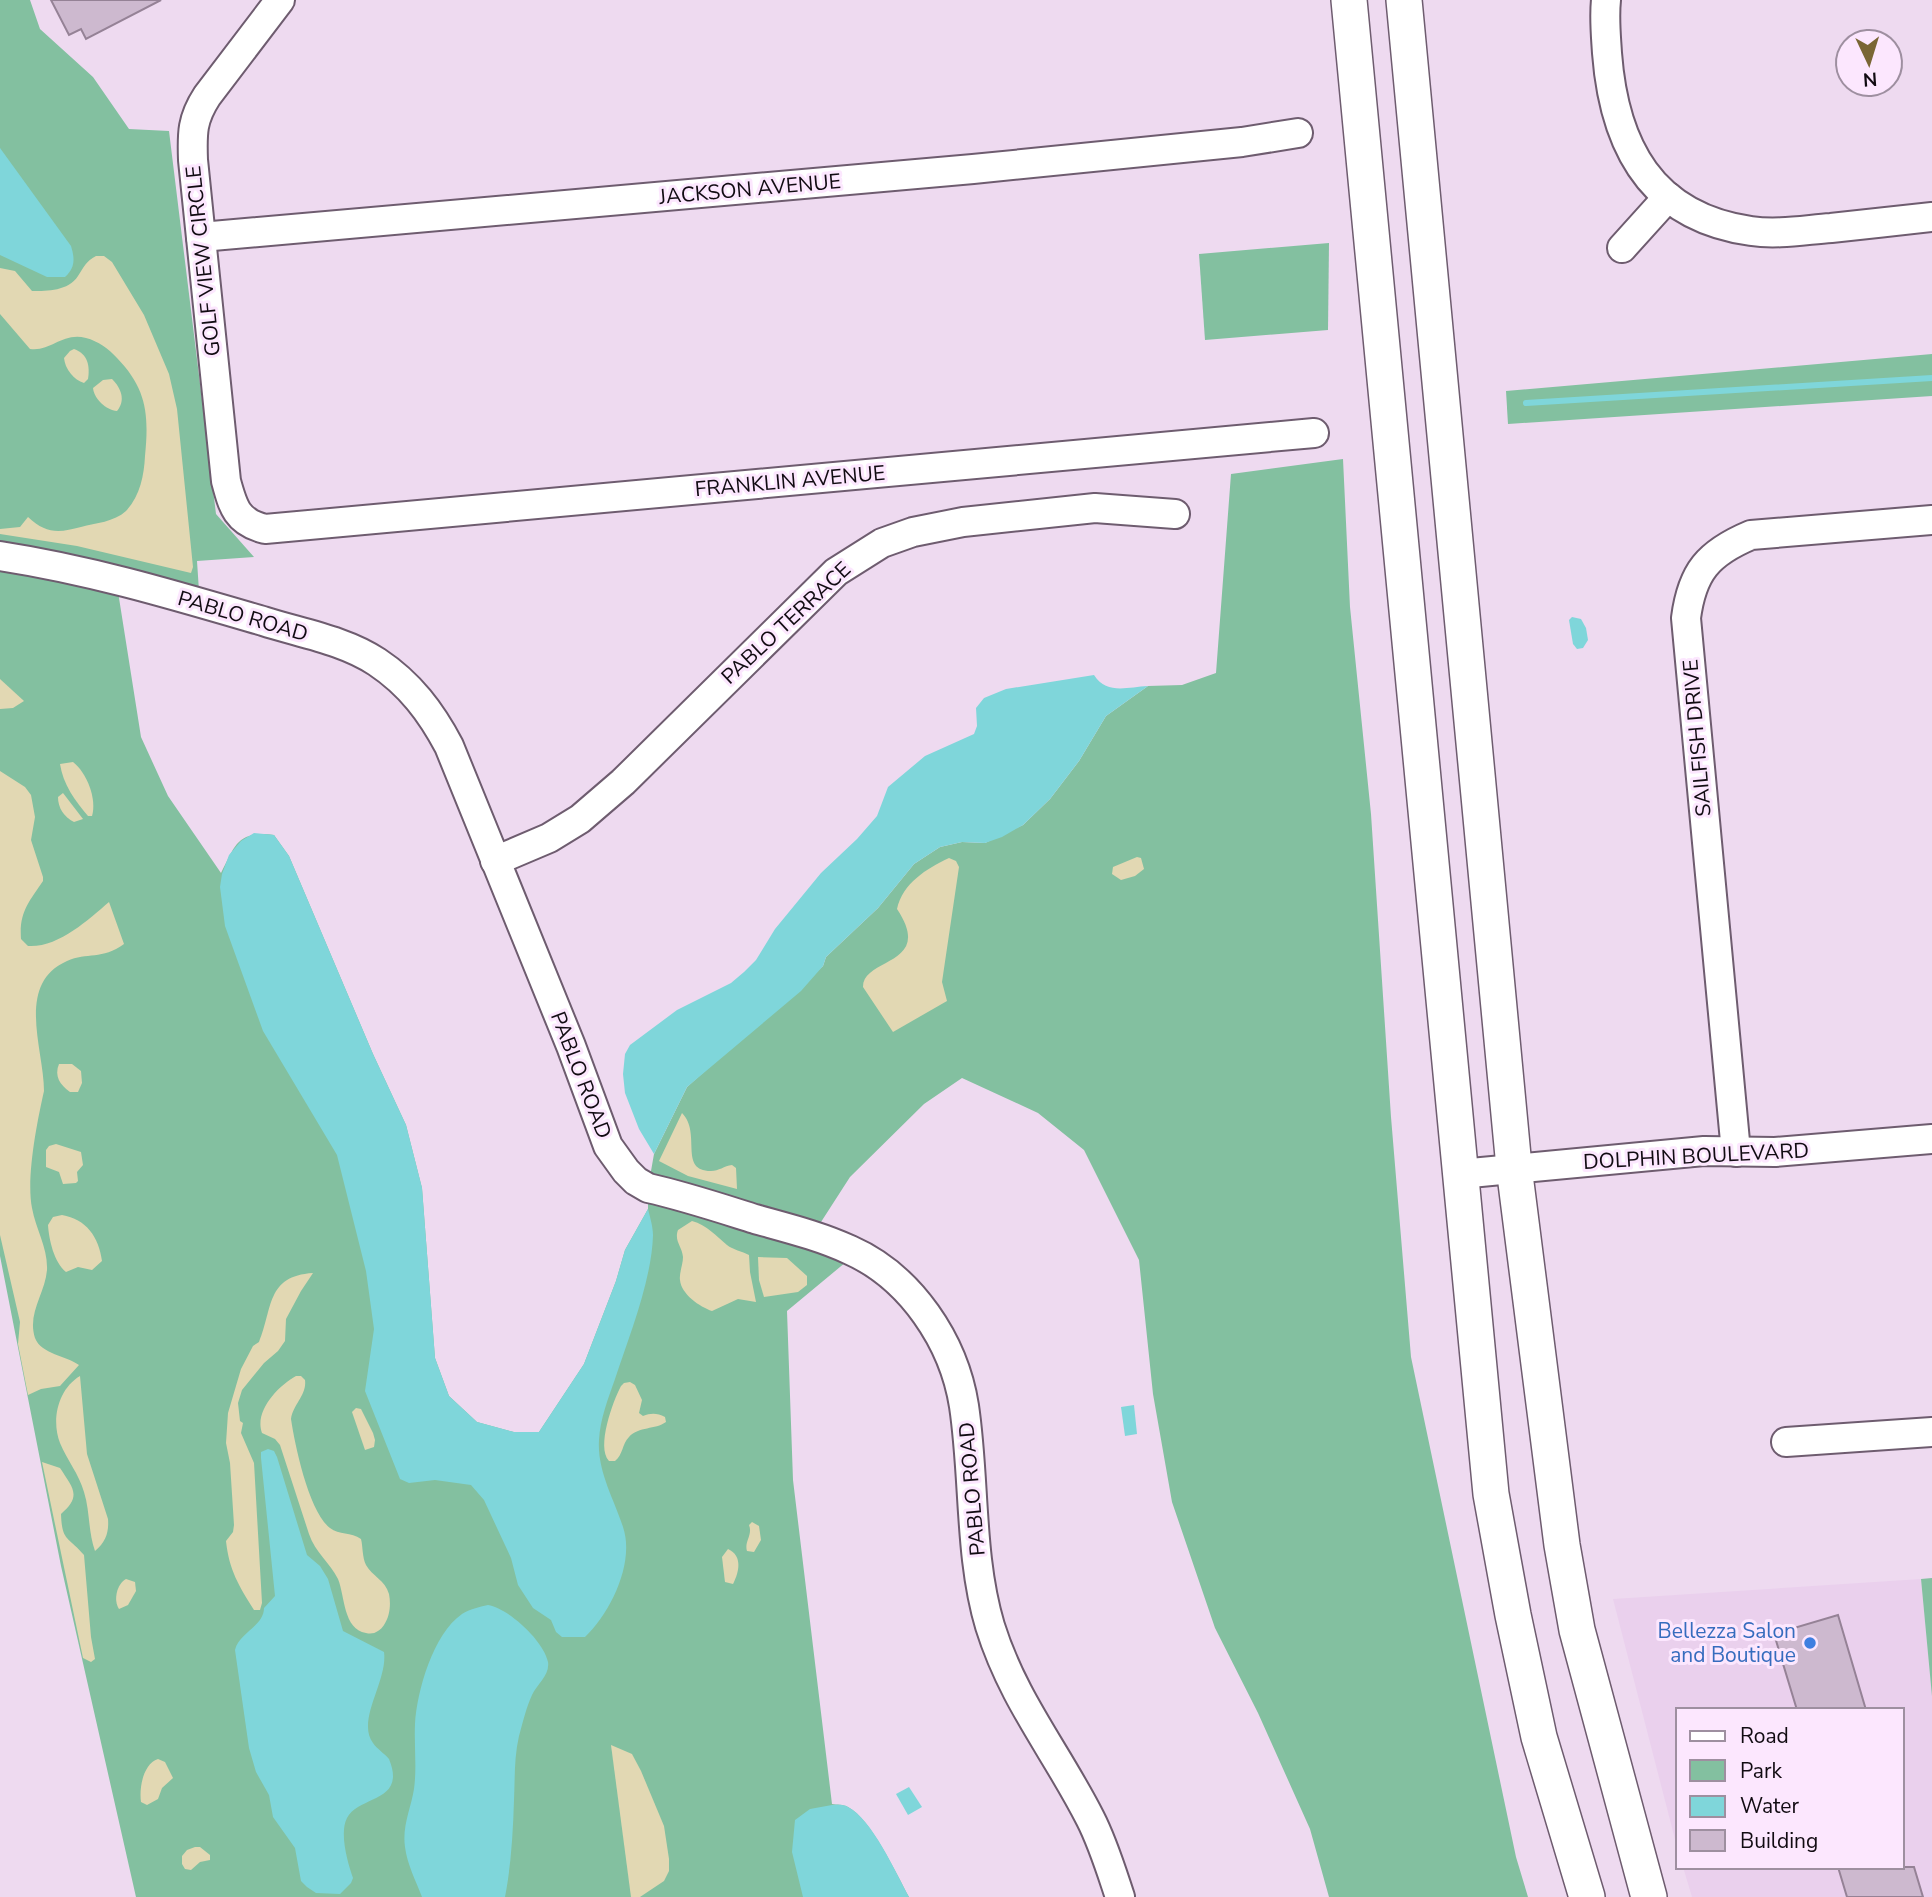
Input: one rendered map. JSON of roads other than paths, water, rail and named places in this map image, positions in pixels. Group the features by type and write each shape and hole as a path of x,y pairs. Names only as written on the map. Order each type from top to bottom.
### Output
{"main road":[{"path":"1349,0 1491,1494 1539,1737 1587,1897"},
{"path":"1404,0 1514,1167 1562,1545 1577,1630 1649,1897"},
{"path":"1404,578 1458,573"}],"street":[{"name":"GOLF VIEW CIRCLE","path":"265,529 251,525 239,516 231,501 226,481 192,129 198,110 280,0"},
{"path":"1606,0 1604,12 1609,81 1622,132 1633,156 1650,181 1690,213 1751,231 1783,233 1932,217"},
{"name":"JACKSON AVENUE","path":"201,237 973,169 1242,142 1298,133"},
{"path":"1622,248 1668,197"},
{"name":"FRANKLIN AVENUE","path":"265,529 1314,433"},
{"name":"PABLO TERRACE","path":"495,861 549,838 580,819 623,782 836,572 883,543 913,531 963,522 1095,508 1175,514"},
{"name":"SAILFISH DRIVE","path":"1736,1152 1686,618 1689,598 1695,579 1715,554 1751,535 1932,520"},
{"name":"PABLO ROAD","path":"0,556 116,578 334,642 375,660 404,684 436,721 449,746 571,1046 608,1146 626,1171 648,1188 800,1232 850,1250 871,1261 900,1283 937,1332 949,1356 964,1406 980,1580 990,1624 1004,1666 1020,1701 1090,1819 1105,1852 1119,1897"},
{"name":"DOLPHIN BOULEVARD","path":"1460,1174 1704,1151 1775,1152 1932,1139"},
{"path":"1786,1442 1932,1432"}],"water":[{"path":"0,148 71,246 73,263 65,277 47,277 0,255"},
{"path":"1572,617 1581,619 1586,628 1588,640 1583,648 1577,649 1573,644 1569,620"},
{"path":"1094,675 1111,688 1148,686 1106,716 1079,761 1050,799 1023,825 985,843 962,842 940,847 914,864 878,908 826,957 823,966 801,991 687,1087 654,1154 639,1129 625,1093 625,1054 630,1045 677,1010 731,983 744,972 756,960 775,929 821,873 877,816 888,787 925,756 974,734 977,726 976,708 984,698 1006,689"},
{"path":"254,833 274,835 289,856 406,1125 422,1188 435,1358 449,1396 477,1422 514,1432 539,1432 584,1364 625,1250 648,1209 653,1235 649,1270 605,1409 599,1440 603,1474 623,1527 626,1555 612,1600 595,1627 585,1637 562,1637 556,1632 551,1620 533,1608 518,1585 511,1558 484,1500 471,1485 435,1480 409,1483 400,1479 365,1391 374,1329 366,1271 337,1155 263,1031 225,926 220,887 222,874 229,855 241,841"},
{"path":"1134,1405 1137,1434 1125,1436 1121,1407"},
{"path":"268,1449 274,1451 277,1457 307,1555 320,1566 328,1579 343,1631 384,1652 382,1675 368,1723 373,1743 389,1759 393,1773 392,1784 387,1791 361,1805 347,1818 344,1840 353,1878 340,1894 316,1893 301,1881 295,1848 273,1817 269,1795 256,1772 249,1748 235,1650 241,1639 260,1620 264,1608 275,1596 261,1458 261,1452"},
{"path":"488,1605 505,1612 524,1627 540,1645 548,1662 545,1675 528,1705 517,1744 514,1812 505,1897 422,1897 408,1860 404,1839 415,1781 415,1724 419,1696 428,1664 452,1623 471,1609"},
{"path":"909,1787 922,1807 908,1815 896,1794"},
{"path":"832,1805 848,1807 866,1823 883,1847 909,1897 803,1897 792,1852 795,1820 810,1809"}],"waterway":[{"path":"1526,403 1932,378"}],"place":[{"name":"Bellezza Salon and Boutique","path":"1810,1643"}]}
